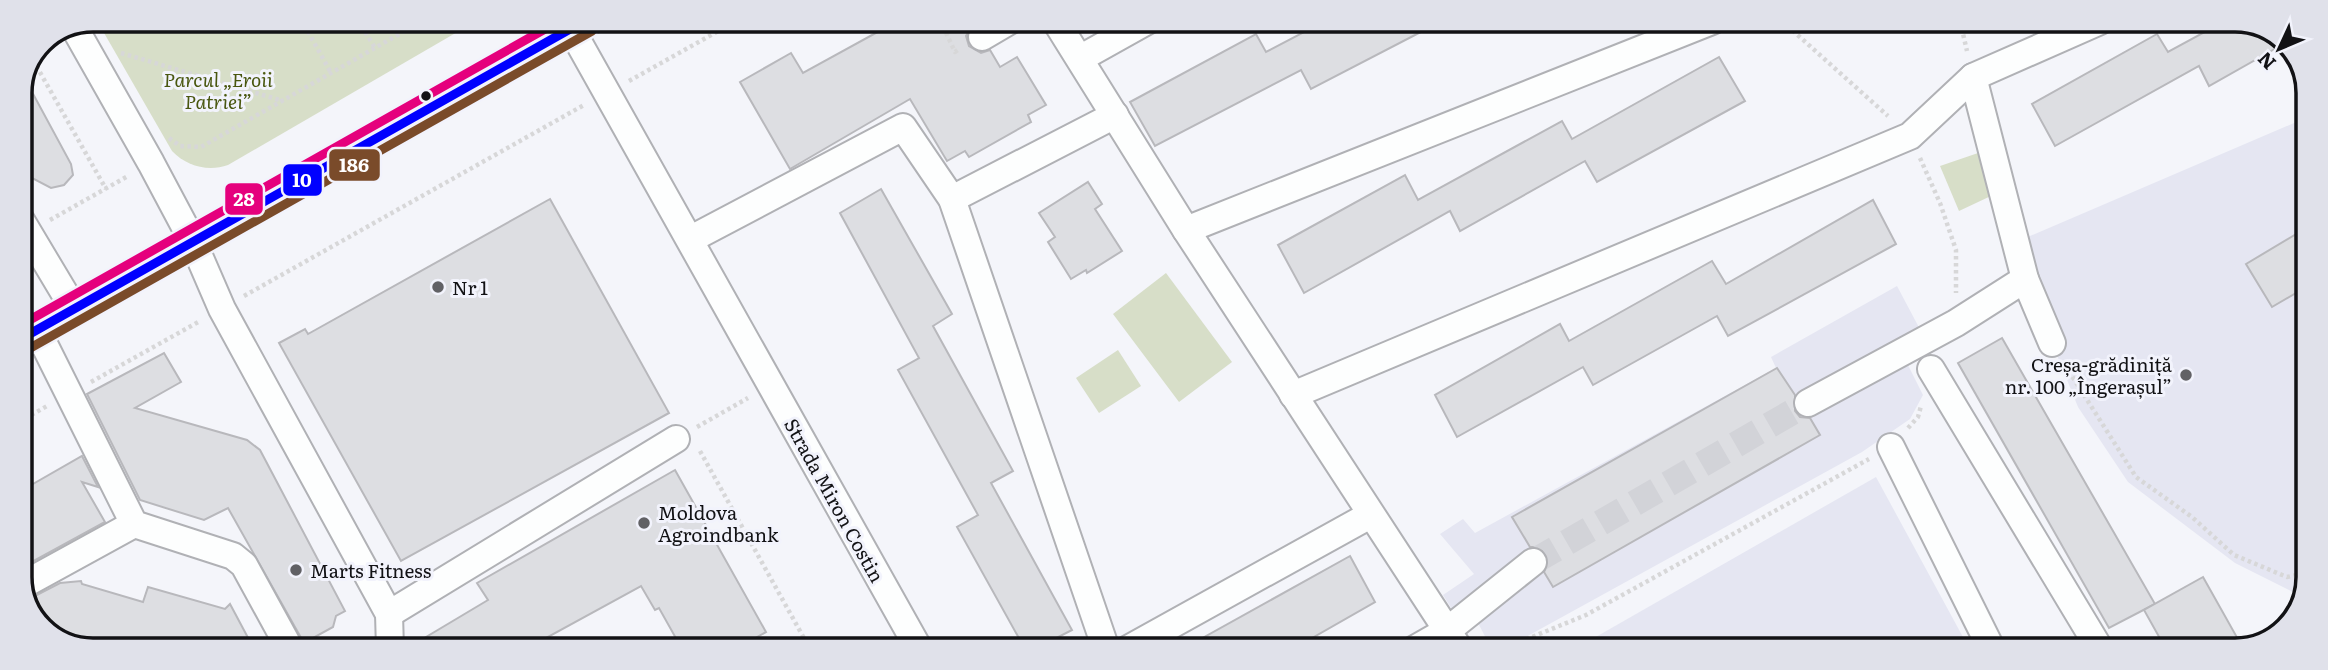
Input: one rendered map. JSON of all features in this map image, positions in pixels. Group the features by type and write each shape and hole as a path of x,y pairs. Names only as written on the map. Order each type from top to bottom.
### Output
{"main road":[{"path":"32,333 558,32"}],"street":[{"name":"Strada Miron Costin","path":"578,32 607,93 913,638"},
{"path":"982,37 991,32"},
{"path":"1064,32 1186,230 1453,638"},
{"path":"1082,58 1128,32"},
{"path":"1186,230 1684,32"},
{"path":"1293,395 1910,136 1973,77 2077,32"},
{"path":"78,34 193,242 222,309 389,614 390,638"},
{"path":"1973,77 2025,279 2052,343"},
{"path":"953,199 1115,115"},
{"path":"691,239 903,127 953,199 1103,638"},
{"path":"32,238 74,309"},
{"path":"1808,403 1956,323 2025,279"},
{"path":"32,341 69,394 134,524 233,555 244,565 284,638"},
{"path":"1931,369 2093,638"},
{"path":"389,614 687,438"},
{"path":"1891,447 1986,638"},
{"path":"1148,638 1370,514"},
{"path":"32,580 134,524"},
{"path":"1456,638 1532,562"}],"path":[{"path":"309,32 331,73"},
{"path":"365,32 375,48"},
{"path":"167,137 180,146 201,148 404,32"},
{"path":"32,415 716,32"},
{"path":"1794,32 1910,136 1940,203 1956,250 1956,323"},
{"path":"120,53 283,101"},
{"path":"32,221 106,189 37,67"},
{"path":"2052,343 2086,402 2136,477 2192,517 2234,555 2287,577 2296,575"},
{"path":"748,398 687,438 804,638"},
{"path":"1529,638 1586,615 1891,447"}],"shaded area":[{"name":"Creșa-grădiniță nr. 100 „Îngerașul”","path":"2296,122 2294,592 2235,563 2128,482 2078,407 2052,343 2023,239"},
{"path":"1897,286 1932,352 1908,365 1923,395 1910,419 1862,452 1524,638 1486,638 1475,617 1462,625 1443,595 1474,574 1440,534 1463,519 1475,533 1776,368 1771,357"},
{"path":"1876,477 1963,638 1594,638"}],"green space":[{"name":"Parcul „Eroii Patriei”","path":"103,32 457,32 228,165 205,168 191,164 172,151"},
{"path":"1981,152 1993,195 1959,211 1940,166"},
{"path":"1166,273 1232,362 1179,402 1113,314"},
{"path":"1118,350 1141,386 1099,413 1076,378"}],"building":[{"path":"878,32 968,32 966,36 969,46 981,53 990,50 1000,67 1017,57 1046,105 1028,115 1031,122 969,157 965,151 947,161 910,99 790,169 740,82 791,53 803,73"},
{"path":"1304,32 1421,32 1311,89 1301,70 1155,146 1130,102 1256,34 1266,52"},
{"path":"2205,32 2252,34 2277,48 2209,86 2199,66 2055,146 2032,104 2157,34 2168,52"},
{"path":"1719,57 1745,101 1597,182 1585,161 1460,231 1450,211 1304,293 1278,245 1405,175 1418,200 1562,121 1572,139"},
{"path":"32,92 71,164 73,175 64,185 51,188 32,178"},
{"path":"1088,182 1102,204 1095,209 1122,251 1087,273 1086,270 1071,279 1048,242 1055,237 1039,213"},
{"path":"881,189 952,314 933,326 1013,471 991,483 1072,630 1056,638 1019,638 957,527 978,515 898,370 919,358 840,213"},
{"path":"550,199 669,413 401,561 279,343 305,329 308,334"},
{"path":"1873,200 1896,244 1728,336 1717,316 1593,385 1583,367 1457,437 1435,395 1560,324 1569,341 1712,261 1726,284"},
{"path":"2296,234 2296,293 2272,307 2246,264"},
{"path":"2002,338 2155,604 2109,628 1958,363"},
{"path":"164,353 181,382 135,408 247,440 260,450 345,611 336,616 333,627 313,638 301,638 228,508 204,520 140,500 87,394"},
{"path":"1777,368 1795,395 1795,411 1800,417 1810,418 1820,435 1553,587 1544,572 1549,560 1546,553 1538,547 1530,547 1512,517"},
{"path":"82,456 98,487 82,482 105,522 32,562 32,485"},
{"name":"Moldova Agroindbank","path":"675,470 766,632 755,638 676,638 659,608 655,610 641,586 546,638 424,638 488,600 477,583"},
{"path":"1350,556 1375,602 1312,638 1203,638"},
{"path":"2203,577 2237,638 2160,638 2144,610"},
{"path":"81,581 82,584 143,602 148,587 225,609 230,604 248,638 92,638 69,634 49,621 35,596 60,583"}],"tunnel":[{"path":"1533,562 1808,403"}],"transit line":[{"name":"28","path":"32,319 540,32"},
{"name":"10","path":"32,333 565,32"},
{"name":"186","path":"32,347 590,32"}],"place":[{"name":"Nr 1","path":"438,287"},
{"name":"Creșa-grădiniță nr. 100 „Îngerașul”","path":"2186,375"},
{"name":"Moldova Agroindbank","path":"644,523"},
{"name":"Marts Fitness","path":"296,570"}]}
